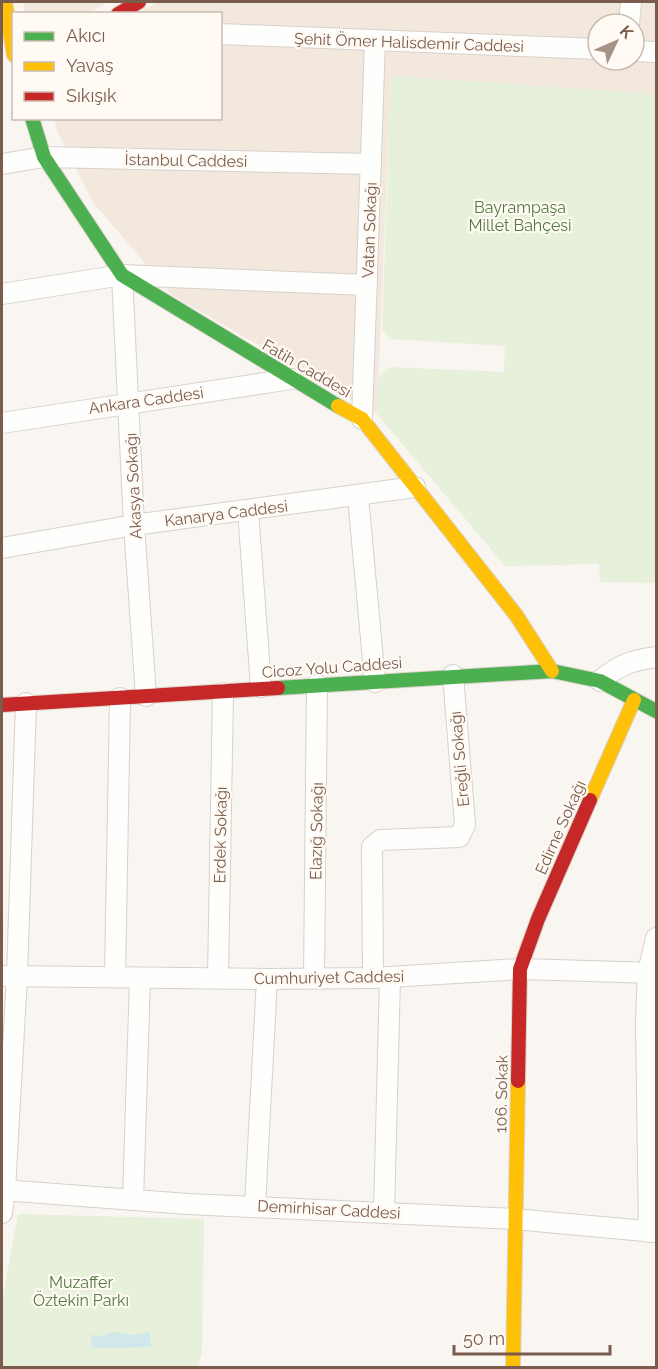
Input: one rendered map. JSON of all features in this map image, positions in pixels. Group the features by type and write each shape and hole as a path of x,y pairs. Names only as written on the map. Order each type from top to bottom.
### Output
{"street":[{"path":"6,2 10,46"},
{"path":"122,12 140,2"},
{"name":"Şehit Ömer Halisdemir Caddesi","path":"222,34 586,49"},
{"name":"Vatan Sokağı","path":"362,419 375,40"},
{"name":"Fatih Caddesi","path":"33,120 44,157 122,275 291,379 362,419 516,615 552,670"},
{"name":"İstanbul Caddesi","path":"2,164 44,157 371,164"},
{"path":"2,294 122,275 367,285"},
{"name":"Akasya Sokağı","path":"122,275 134,525 146,696"},
{"name":"Ankara Caddesi","path":"2,423 291,379"},
{"name":"Kanarya Caddesi","path":"2,548 134,525 415,487"},
{"path":"358,496 375,682"},
{"path":"248,511 261,687"},
{"path":"600,681 615,668 632,660 657,657"},
{"name":"Cicoz Yolu Caddesi","path":"2,705 223,693 261,687 552,670 600,681 657,711"},
{"name":"Ereğli Sokağı","path":"382,978 372,847 380,840 459,837 465,825 453,675"},
{"name":"Elazığ Sokağı","path":"314,978 318,685"},
{"name":"Erdek Sokağı","path":"218,977 223,693"},
{"path":"115,977 120,698"},
{"name":"Edirne Sokağı","path":"520,969 538,919 634,700"},
{"path":"2,1213 9,976 26,703"},
{"path":"652,1232 646,1023 657,938"},
{"name":"Cumhuriyet Caddesi","path":"9,976 267,979 382,978 520,969 652,972"},
{"name":"106. Sokak","path":"513,1368 520,969"},
{"path":"133,1200 140,978"},
{"path":"382,978 384,1212"},
{"path":"255,1205 267,979"},
{"name":"Demirhisar Caddesi","path":"3,1190 133,1200 514,1219 652,1232"}],"shaded area":[{"path":"23,2 107,2 91,12 25,12"},
{"path":"158,2 656,2 656,94 391,77 377,414 172,295 92,201 59,135 54,120 222,120 222,12 139,12"}],"green space":[{"name":"Bayrampaşa Millet Bahçesi","path":"391,76 656,94 656,583 600,582 599,564 505,566 377,414 379,377 390,367 504,372 505,346 392,339 382,330"},
{"name":"Muzaffer Öztekin Parkı","path":"18,1214 204,1219 202,1352 198,1367 2,1368 2,1301"}],"water":[{"path":"114,1332 133,1335 150,1332 151,1347 92,1348 91,1335 103,1336"}],"traffic: fast":[{"path":"33,120 44,157 122,275 338,406"},
{"path":"278,688 552,671 600,681 656,711"}],"traffic: slow":[{"path":"5,2 12,43"},
{"path":"338,406 362,419 516,615 552,671"},
{"path":"590,800 634,700"},
{"path":"513,1368 518,1081"}],"traffic: jam":[{"path":"122,12 139,2"},
{"path":"2,705 278,688"},
{"path":"518,1081 520,969 538,919 590,800"}]}
